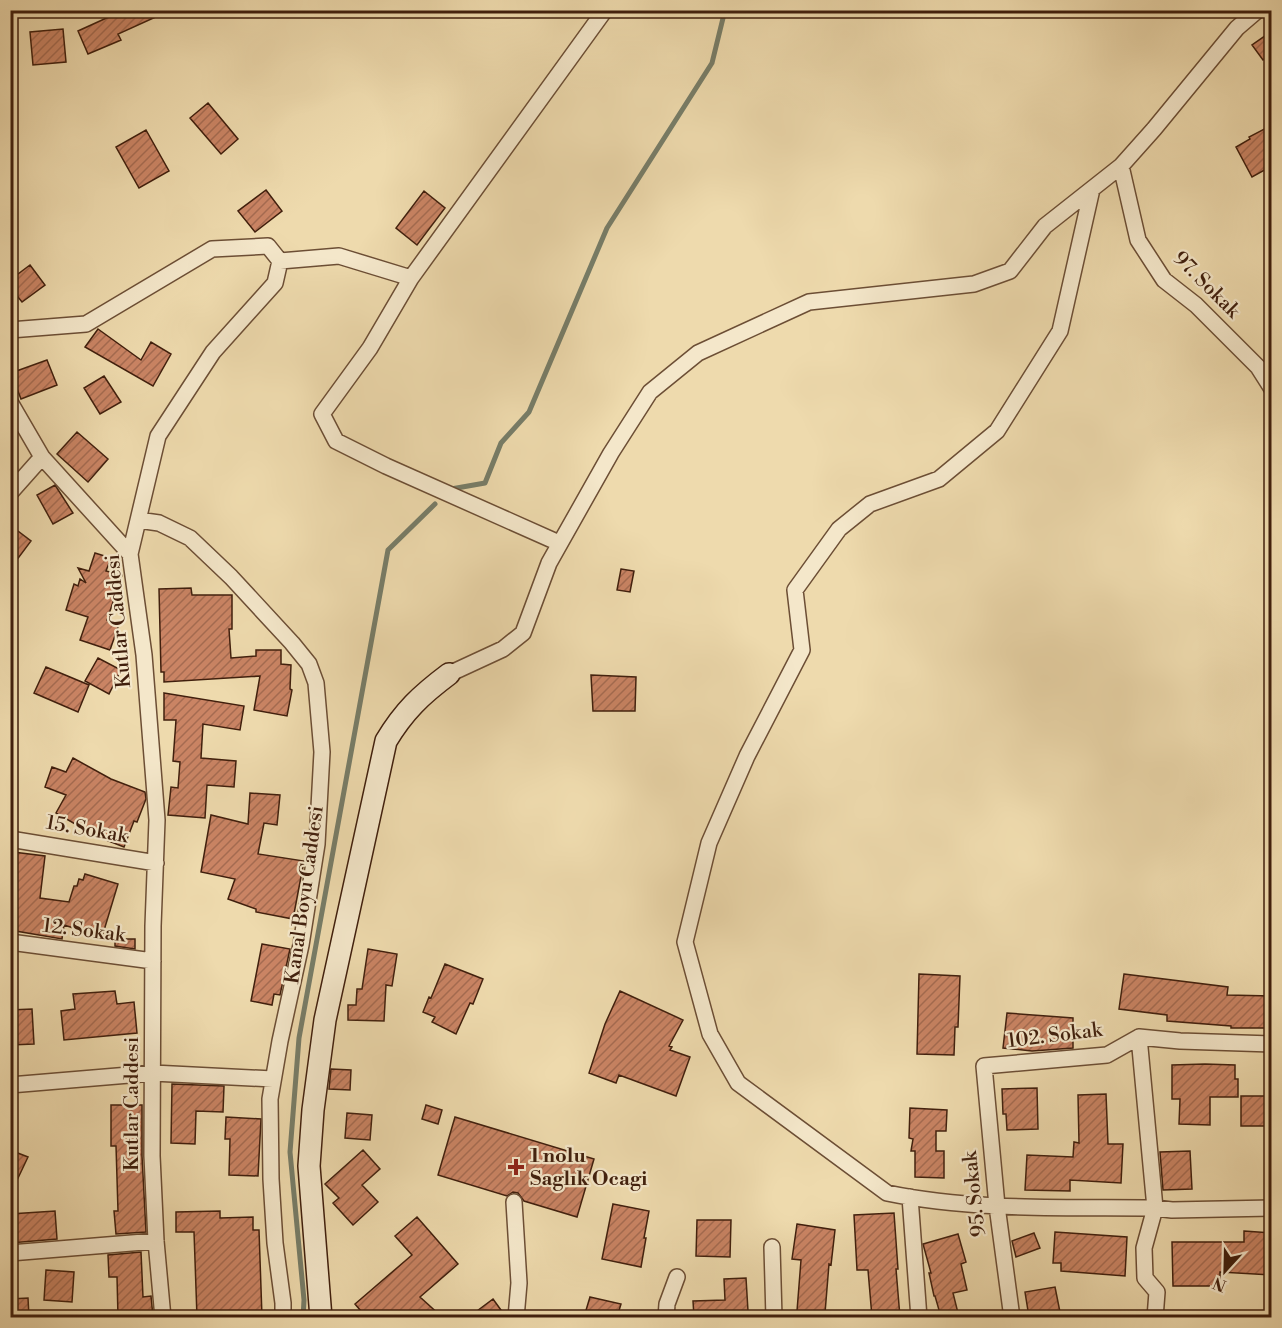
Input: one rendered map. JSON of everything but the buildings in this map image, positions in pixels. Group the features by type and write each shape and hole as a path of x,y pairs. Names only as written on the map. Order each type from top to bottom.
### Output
{"street":[{"path":"560,543 386,466 336,441 322,414 370,348 411,278 605,10"},
{"path":"449,674 503,649 523,633 549,563 611,453 650,392 698,353 809,302 974,284 1010,271 1045,226 1121,166 1237,28 1258,10"},
{"name":"97. Sokak","path":"1121,166 1138,240 1164,280 1204,313 1257,367 1272,389"},
{"path":"1092,189 1060,331 997,431 939,479 870,504 839,529 795,590 802,650 747,756 710,843 685,942 710,1034 738,1083 887,1193 997,1206 1172,1210 1272,1208"},
{"path":"10,330 86,324 212,249 268,246 280,261 339,256 411,278"},
{"name":"Kutlar Caddesi","path":"163,1317 156,1241 153,1156 153,961 157,820 145,667 130,554 158,436 213,352 275,283 280,261"},
{"path":"10,402 42,457 130,554"},
{"path":"10,493 42,457"},
{"name":"Kanal Boyu Caddesi","path":"138,520 159,523 190,538 231,577 292,643 309,664 316,683 322,752 317,844 302,945 280,1041 270,1099 271,1179 283,1317"},
{"path":"108,529 134,535"},
{"name":"Kanal Boyu Caddesi","path":"321,1317 309,1166 313,1110 325,1020 386,741 400,718 420,696 449,674"},
{"name":"15. Sokak","path":"10,839 156,863"},
{"name":"12. Sokak","path":"10,942 153,961"},
{"path":"1155,1317 1157,1292 1145,1278 1144,1248 1155,1208 1139,1036 1180,1041 1272,1044"},
{"name":"102. Sokak","path":"984,1066 1107,1055 1139,1036"},
{"name":"95. Sokak","path":"984,1066 997,1206 1012,1317"},
{"path":"10,1085 153,1073 273,1079"},
{"path":"910,1197 919,1317"},
{"path":"514,1202 519,1283 516,1317"},
{"path":"10,1253 156,1241"},
{"path":"772,1247 774,1317"},
{"path":"666,1311 677,1277"}],"waterway":[{"path":"451,489 485,483 501,443 529,412 607,228 712,63 725,10"},
{"path":"303,1318 304,1300 290,1152 299,1038 388,550 435,504"}],"place":[{"name":"1 nolu Saglık Ocagi","path":"516,1167"}]}
